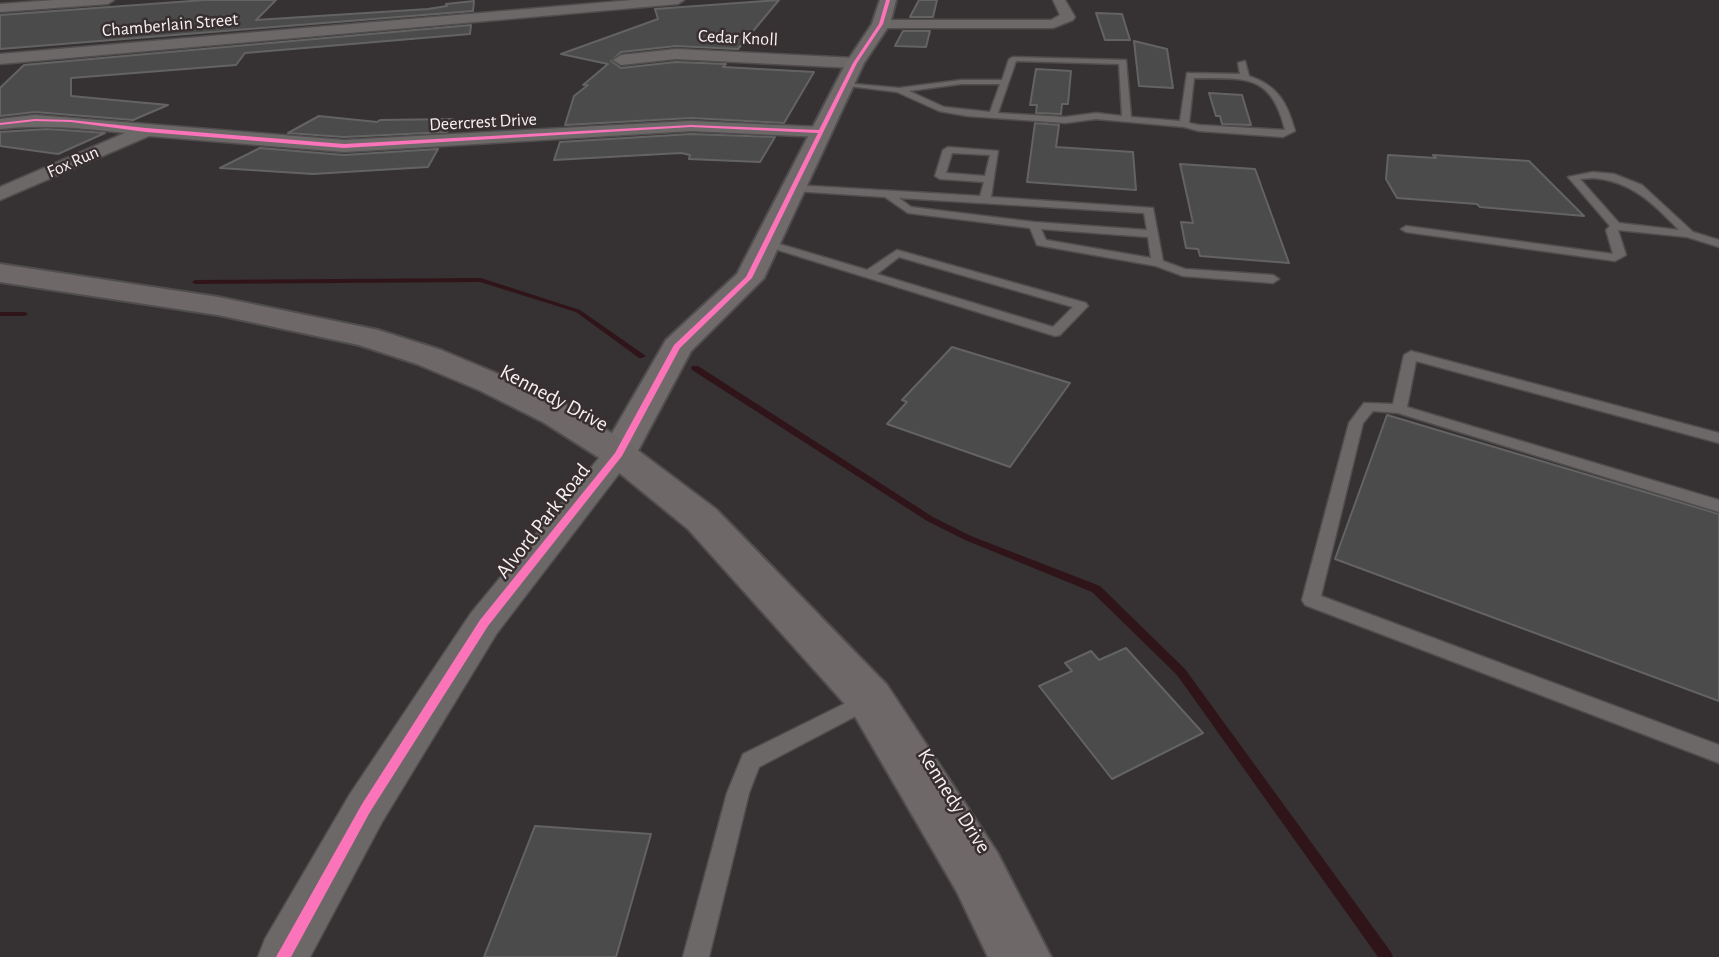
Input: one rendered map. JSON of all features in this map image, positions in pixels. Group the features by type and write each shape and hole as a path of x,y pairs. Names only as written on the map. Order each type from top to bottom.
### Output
{"main road":[{"name":"Kennedy Drive","path":"0,273 218,306 367,337 429,357 491,383 556,414 619,454 702,519 870,699 977,872 1020,957"}],"street":[{"path":"0,8 108,0"},
{"name":"Chamberlain Street","path":"0,59 678,0"},
{"path":"885,12 1053,23 1068,17 1059,0"},
{"name":"Alvord Park Road","path":"282,957 366,808 484,623 619,454 677,347 749,278 849,74 885,12"},
{"name":"Cedar Knoll","path":"621,60 676,54 849,74"},
{"name":"Deercrest Drive","path":"0,124 34,120 71,121 146,130 344,146 691,126 821,132"},
{"name":"Fox Run","path":"0,194 146,130"}],"lane":[{"path":"993,115 1013,59 1123,62 1127,118"},
{"path":"1242,62 1245,76"},
{"path":"849,74 899,90 942,109 1065,120 1096,116 1127,118 1199,128 1283,134 1290,131 1282,99 1264,82 1245,76 1190,75 1184,124"},
{"path":"899,90 961,82 1004,82"},
{"path":"985,199 995,153 948,150 940,176 989,179"},
{"path":"1616,226 1573,177 1590,174 1617,176 1634,182 1658,201 1689,234"},
{"path":"794,188 1149,210 1158,263"},
{"path":"887,193 908,210 1034,225 1153,234"},
{"path":"1034,225 1041,243 1158,263 1183,272 1273,279"},
{"path":"1406,229 1615,258 1620,255 1611,229 1616,226 1689,234 1719,244"},
{"path":"766,243 868,275 1055,332 1082,306 897,253 868,275"},
{"path":"1399,409 1411,355 1719,438"},
{"path":"1719,506 1399,409 1369,406 1356,422 1311,600 1719,754"},
{"path":"696,957 738,793 751,761 870,699"}],"building":[{"path":"205,0 276,0 256,20 428,9 474,1 473,11 0,49 0,15"},
{"path":"779,0 738,49 676,46 621,52 611,61 621,68 676,62 814,72 784,123 691,118 565,125 574,96 608,64 561,54 658,19 655,9"},
{"path":"919,0 937,0 933,17 910,17"},
{"path":"1096,13 1122,14 1130,40 1105,40"},
{"path":"471,25 470,34 245,53 236,65 71,78 71,96 168,105 133,120 35,112 0,116 0,88 24,65"},
{"path":"903,31 930,31 926,47 895,46"},
{"path":"1134,41 1167,49 1173,88 1139,86"},
{"path":"1036,69 1071,71 1068,104 1062,104 1061,114 1036,113 1037,105 1030,105"},
{"path":"1209,93 1242,95 1251,125 1222,124 1220,116 1216,116"},
{"path":"319,116 377,122 454,119 447,132 344,137 288,133"},
{"path":"1035,123 1059,125 1056,147 1133,152 1136,190 1027,182"},
{"path":"47,129 105,133 58,154 0,146 0,132"},
{"path":"691,134 775,137 760,162 689,159 690,155 681,153 554,160 560,142"},
{"path":"260,148 344,155 438,149 428,167 313,174 220,168"},
{"path":"1388,155 1529,161 1584,216 1397,198 1386,179"},
{"path":"1180,164 1255,169 1289,263 1200,256 1198,249 1186,248 1181,222 1193,223"},
{"path":"952,347 1070,383 1010,467 887,424 907,402 902,400"},
{"path":"1387,415 1719,514 1719,701 1335,559"},
{"path":"1126,648 1203,733 1112,779 1039,686 1072,671 1065,663 1091,651 1099,660"},
{"path":"535,826 651,834 616,957 484,957"}],"waterway":[{"path":"195,282 481,280 578,311 642,356"},
{"path":"0,314 25,314"},
{"path":"695,368 930,519 968,538 1096,589 1181,672 1386,957"}],"cycle path":[{"path":"283,957 366,808 484,623 619,454 677,347 749,278 855,63 881,24 888,0"},
{"path":"0,124 35,120 71,121 146,130 344,146 691,126 821,132"}]}
